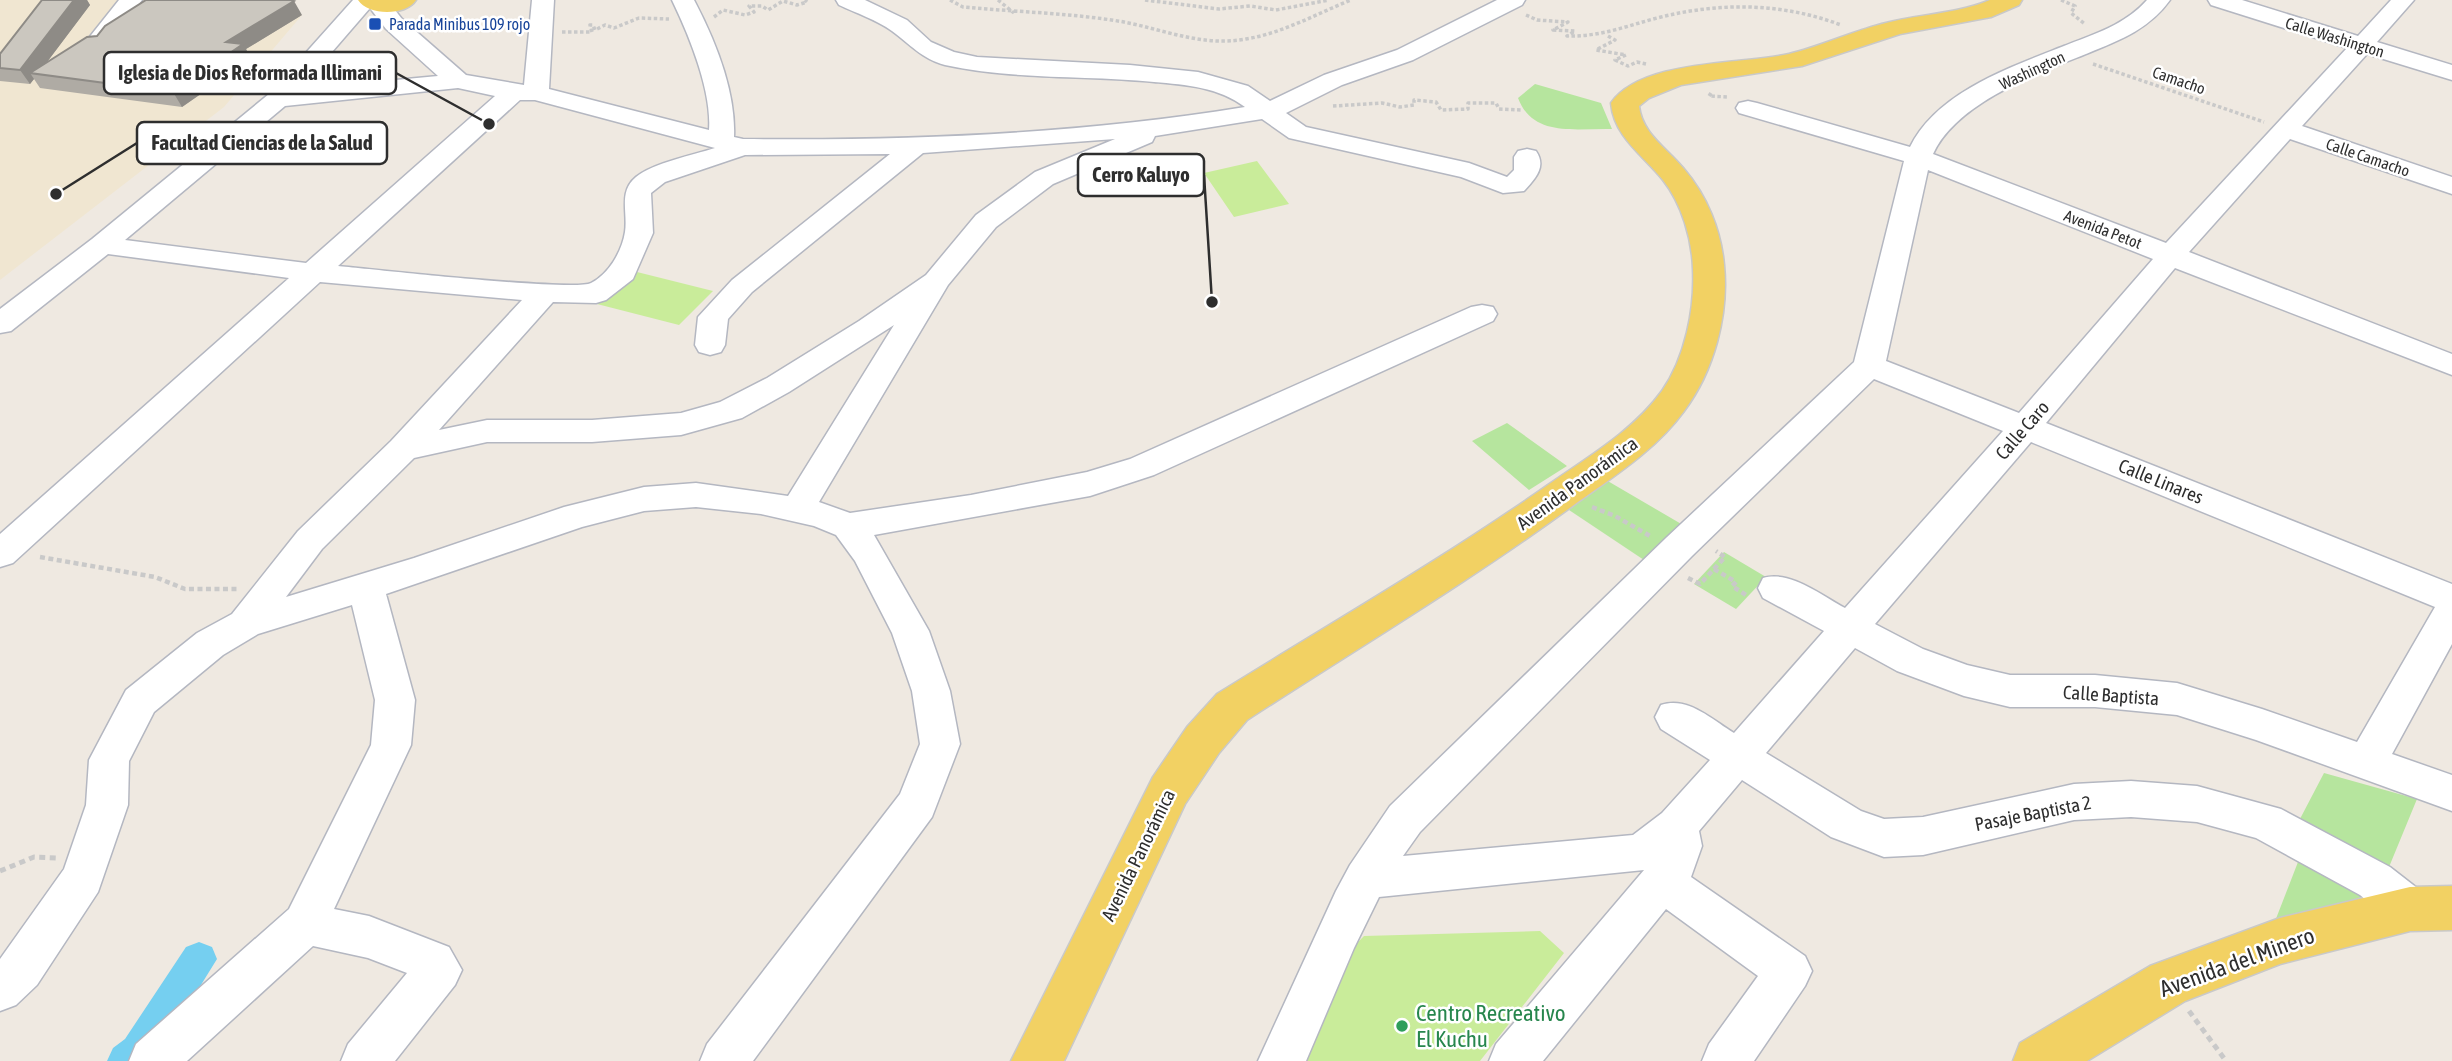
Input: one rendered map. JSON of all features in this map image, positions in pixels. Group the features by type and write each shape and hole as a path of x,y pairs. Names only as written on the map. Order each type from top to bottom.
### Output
{"main road":[{"path":"377,7 405,0"},
{"name":"Avenida Panorámica","path":"1037,1061 1168,791 1203,740 1232,707 1528,520 1644,434 1683,386 1699,342 1708,305 1709,269 1704,237 1691,204 1675,177 1624,116 1625,103 1635,93 1664,82 1780,64 1826,52 1893,28 1994,8 2010,0"},
{"name":"Avenida del Minero","path":"2039,1061 2168,983 2280,941 2431,908"}],"street":[{"path":"96,44 131,0"},
{"path":"2,552 313,273 525,92 541,36 543,0"},
{"path":"847,0 899,25 923,47 947,58 988,65 1130,72 1199,79 1239,91 1297,133 1469,171 1503,185 1515,185 1527,171 1527,157"},
{"name":"Washington","path":"1917,157 1930,134 1964,102 2065,54 2112,36 2144,19 2159,0"},
{"name":"Calle Washington","path":"2219,0 2452,73"},
{"name":"Calle Caro","path":"1650,868 1675,865 1681,846 1677,826 1736,755 1849,629 2170,256 2360,44 2403,0"},
{"path":"278,99 458,81 525,92 732,144 836,148 1164,128 1274,118 1333,80 1405,55 1509,3"},
{"path":"0,324 102,245 278,99 377,7 458,81"},
{"path":"688,8 718,87 722,124 732,144"},
{"name":"Avenida Petot","path":"1748,108 1917,157 2452,365"},
{"path":"797,510 936,281 985,221 1044,178 1164,128"},
{"name":"Calle Camacho","path":"2285,129 2452,186"},
{"path":"102,245 313,273 545,293 596,294 623,273 639,233 638,193 644,184 656,176 732,144"},
{"path":"710,345 713,317 742,286 917,145"},
{"path":"1282,1061 1364,879 1405,819 1679,547 1869,366 1917,157"},
{"path":"403,449 487,431 592,431 681,424 731,410 778,385 870,328 936,281"},
{"path":"244,624 310,540 403,449 545,293"},
{"path":"848,526 971,507 1090,484 1142,467 1482,314"},
{"name":"Calle Linares","path":"1869,366 2025,426 2452,599"},
{"path":"0,989 21,970 83,878 107,805 109,760 140,701 210,644 244,624 425,568 576,516 644,499 695,495 761,502 821,515 848,526 870,555 887,592 910,631 931,691 940,744 917,804 724,1061"},
{"path":"153,1061 305,924 391,745 395,699 365,585"},
{"name":"Calle Baptista","path":"1776,588 1910,660 1964,680 2010,691 2095,691 2177,699 2262,725 2452,793"},
{"path":"2367,762 2452,611"},
{"name":"Pasaje Baptista 2","path":"1675,717 1846,824 1884,838 1923,836 2074,802 2132,799 2197,804 2266,822 2431,908"},
{"path":"1364,879 1650,868 1789,971 1726,1061"},
{"path":"1513,1061 1650,868"},
{"path":"305,924 369,937 433,962 439,970 365,1061"}],"path":[{"path":"541,36 550,34 552,40 561,32 592,32 590,25 593,25 595,30 605,25 614,28 625,22 648,17 657,21 688,8 703,21 723,10 745,15 754,12 749,6 762,6 768,10 778,8 783,1 797,5 807,2 805,0"},
{"path":"950,0 963,6 1014,13 1123,22 1203,41 1243,40 1280,32 1298,21 1350,0"},
{"path":"998,0 1014,13"},
{"path":"1145,0 1219,9 1250,6 1276,10 1329,0"},
{"path":"2061,0 2075,6 2071,13 2074,18 2112,36"},
{"path":"1509,3 1537,20 1568,22 1553,30 1575,31 1567,36 1608,36 1660,18 1731,5 1816,14 1867,37"},
{"path":"1608,36 1615,40 1596,51 1626,55 1615,60 1628,66 1637,62 1648,65 1635,70 1647,76 1658,75 1664,82"},
{"name":"Camacho","path":"2065,54 2285,129"},
{"path":"1274,118 1308,110 1382,103 1400,107 1414,105 1414,100 1436,102 1441,110 1468,109 1468,103 1496,103 1499,109 1522,110"},
{"path":"1587,511 1592,507 1641,529"},
{"path":"2,552 155,577 185,589 272,589"},
{"path":"1700,584 1725,557"},
{"path":"1714,569 1736,582"},
{"path":"0,872 34,857 89,860"},
{"path":"2168,983 2226,1061"}],"shaded area":[{"path":"0,0 217,0 302,15 224,107 0,280"}],"green space":[{"path":"1535,84 1601,103 1612,129 1557,128 1534,120 1518,98"},
{"path":"1257,161 1289,204 1234,217 1204,173"},
{"path":"633,271 713,291 679,325 597,304"},
{"path":"1507,423 1567,466 1529,490 1472,441"},
{"path":"1606,480 1683,525 1644,560 1569,510"},
{"path":"1724,552 1766,577 1736,609 1694,584"},
{"path":"2324,773 2417,799 2382,884 2290,838"},
{"path":"2298,862 2365,896 2272,929"},
{"name":"Centro Recreativo El Kuchu","path":"1540,931 1564,953 1480,1061 1282,1061 1310,991 1364,936"}],"building":[{"path":"42,0 74,0 20,70 0,68 0,54"},
{"path":"146,0 294,1 226,42 243,44 173,92 30,73 87,37 97,36 105,26"}],"waterway":[{"path":"126,1061 138,1052 199,959"}],"place":[{"name":"Parada Minibus 109 rojo","path":"375,24"},
{"name":"Iglesia de Dios Reformada Illimani","path":"489,124"},
{"name":"Facultad Ciencias de la Salud","path":"56,194"},
{"name":"Cerro Kaluyo","path":"1212,302"},
{"name":"Centro Recreativo El Kuchu","path":"1402,1026"}]}
